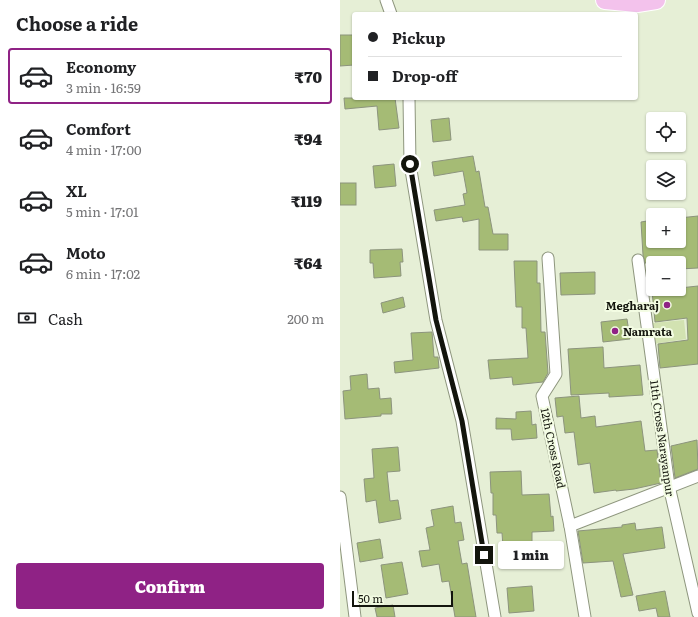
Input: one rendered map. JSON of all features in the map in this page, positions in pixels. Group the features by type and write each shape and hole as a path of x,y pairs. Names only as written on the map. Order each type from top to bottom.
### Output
{"main road":[{"path":"605,0 637,3 656,0"}],"street":[{"path":"386,0 390,12"},
{"path":"409,100 410,164 432,297 436,320 462,421 495,617"},
{"name":"12th Cross Road","path":"548,258 556,374 542,396 570,526 585,617"},
{"name":"11th Cross Narayanpur","path":"638,260 669,486 698,613"},
{"path":"570,526 669,486 698,476"},
{"path":"340,497 355,617"}],"green space":[{"path":"684,320 686,339 654,344 652,323"}],"building":[{"path":"340,35 352,35 352,65 340,66"},
{"path":"344,98 352,98 352,100 395,100 399,128 379,130 377,106 345,109"},
{"path":"449,118 451,140 433,142 431,120"},
{"path":"473,156 476,172 479,171 485,207 488,207 493,234 508,234 508,250 479,250 479,219 463,222 462,217 436,221 434,210 465,205 463,194 467,193 463,171 434,176 432,162"},
{"path":"394,164 396,186 375,188 373,166"},
{"path":"340,183 356,183 356,205 340,205"},
{"path":"698,216 698,268 686,269 686,256 646,256 645,263 643,255 641,222 646,221 646,248 686,248 686,217"},
{"path":"402,249 403,262 400,262 401,276 374,278 373,263 370,263 370,250"},
{"path":"514,261 537,261 537,283 540,283 541,332 545,332 548,373 543,382 513,385 512,377 490,379 488,360 528,358 526,328 522,328 522,307 516,307"},
{"path":"595,272 595,294 561,295 560,273"},
{"path":"698,286 698,364 660,368 658,344 688,340 687,318 655,322 652,296 686,296 686,287"},
{"path":"403,297 405,307 383,313 381,303"},
{"name":"Namrata","path":"627,319 630,339 603,342 601,322"},
{"path":"432,332 434,357 438,357 439,368 395,373 394,362 413,360 411,333"},
{"path":"603,347 604,368 640,365 643,395 609,397 609,393 571,395 568,349"},
{"path":"367,374 368,389 379,388 380,399 391,398 392,414 345,419 343,391 351,390 350,376"},
{"path":"579,396 581,418 595,416 596,427 641,421 645,451 657,450 661,483 634,489 594,493 590,463 578,465 574,432 565,433 563,416 557,417 555,398"},
{"path":"531,411 532,425 536,424 537,438 512,440 511,429 496,429 496,418 516,419 516,412"},
{"path":"697,440 698,469 675,478 671,446"},
{"path":"398,447 400,471 387,472 390,501 398,500 401,519 379,523 376,500 366,502 364,479 374,478 372,449"},
{"path":"521,471 522,495 549,494 554,531 532,532 532,545 503,547 502,533 497,533 496,515 493,515 493,493 491,493 490,472"},
{"path":"453,506 455,523 461,522 464,540 458,541 462,564 467,563 476,617 455,617 449,581 442,582 439,564 422,567 419,551 430,550 426,528 434,526 431,510"},
{"path":"635,523 636,530 662,527 665,548 623,554 633,595 621,597 613,561 583,563 578,531 622,527 622,525"},
{"path":"380,539 383,558 360,562 357,543"},
{"path":"402,562 408,594 386,598 381,565"},
{"path":"532,586 534,611 509,613 507,588"},
{"path":"665,591 670,617 658,617 656,608 639,611 636,596"},
{"path":"393,605 395,617 377,617 375,608"}],"place":[{"name":"Megharaj","path":"667,305"},
{"name":"Namrata","path":"615,331"}],"route":[{"path":"410,164 436,320 462,421 484,555"}]}
